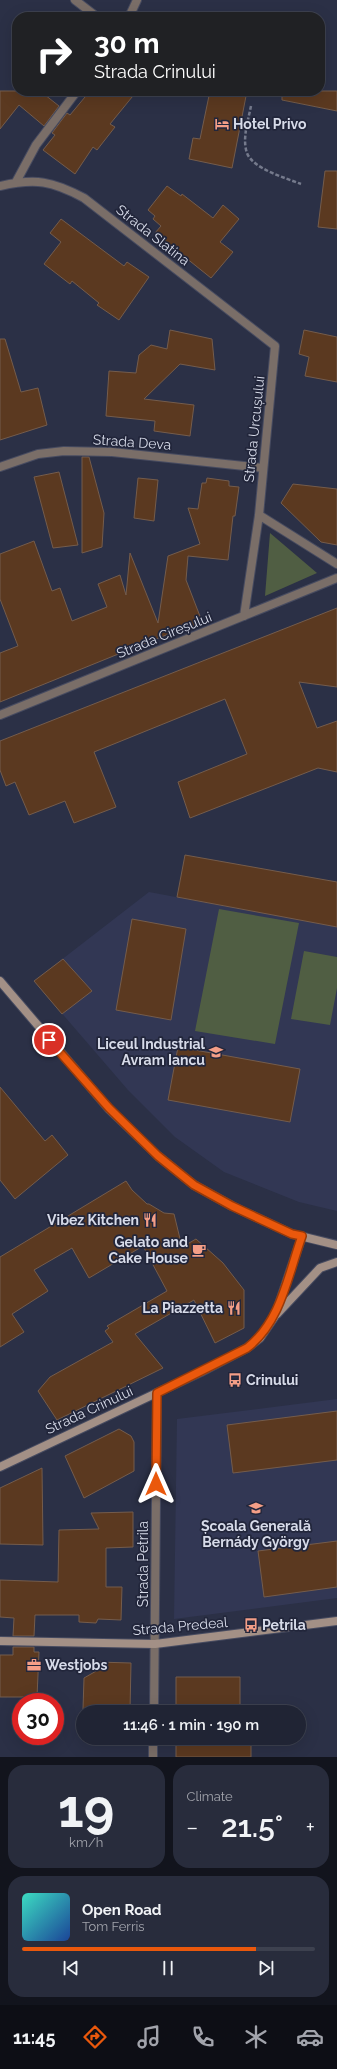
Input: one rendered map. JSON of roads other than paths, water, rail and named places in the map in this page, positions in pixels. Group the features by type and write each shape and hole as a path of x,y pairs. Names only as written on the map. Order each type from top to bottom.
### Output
{"street":[{"path":"75,0 91,12"},
{"path":"131,12 137,0"},
{"path":"16,182 36,145 73,96"},
{"name":"Strada Slatina","path":"0,186 16,182 51,183 84,198 276,346"},
{"name":"Strada Urcușului","path":"244,616 259,515 276,346"},
{"name":"Strada Deva","path":"0,466 38,454 64,452 112,452 263,468"},
{"path":"259,515 337,564"},
{"name":"Strada Cireșului","path":"0,715 337,578"},
{"path":"0,981 83,1080 109,1108 158,1156 194,1185 292,1234 337,1245"},
{"name":"Strada Crinului","path":"0,1467 157,1393 247,1348 260,1338 275,1316 302,1236"},
{"path":"275,1316 320,1268 337,1262"},
{"name":"Strada Petrila","path":"154,1705 157,1393"},
{"name":"Strada Predeal","path":"0,1641 155,1644 337,1621"},
{"path":"153,1745 153,1757"}],"place":[{"name":"Hotel Privo","path":"222,124"},
{"name":"Liceul Industrial Avram Iancu","path":"216,1052"},
{"name":"Vibez Kitchen","path":"150,1220"},
{"name":"Gelato and Cake House","path":"199,1250"},
{"name":"La Piazzetta","path":"234,1308"},
{"name":"Crinului","path":"235,1380"},
{"name":"Școala Generală Bernády György","path":"256,1508"},
{"name":"Petrila","path":"251,1625"},
{"name":"Westjobs","path":"34,1665"}]}
